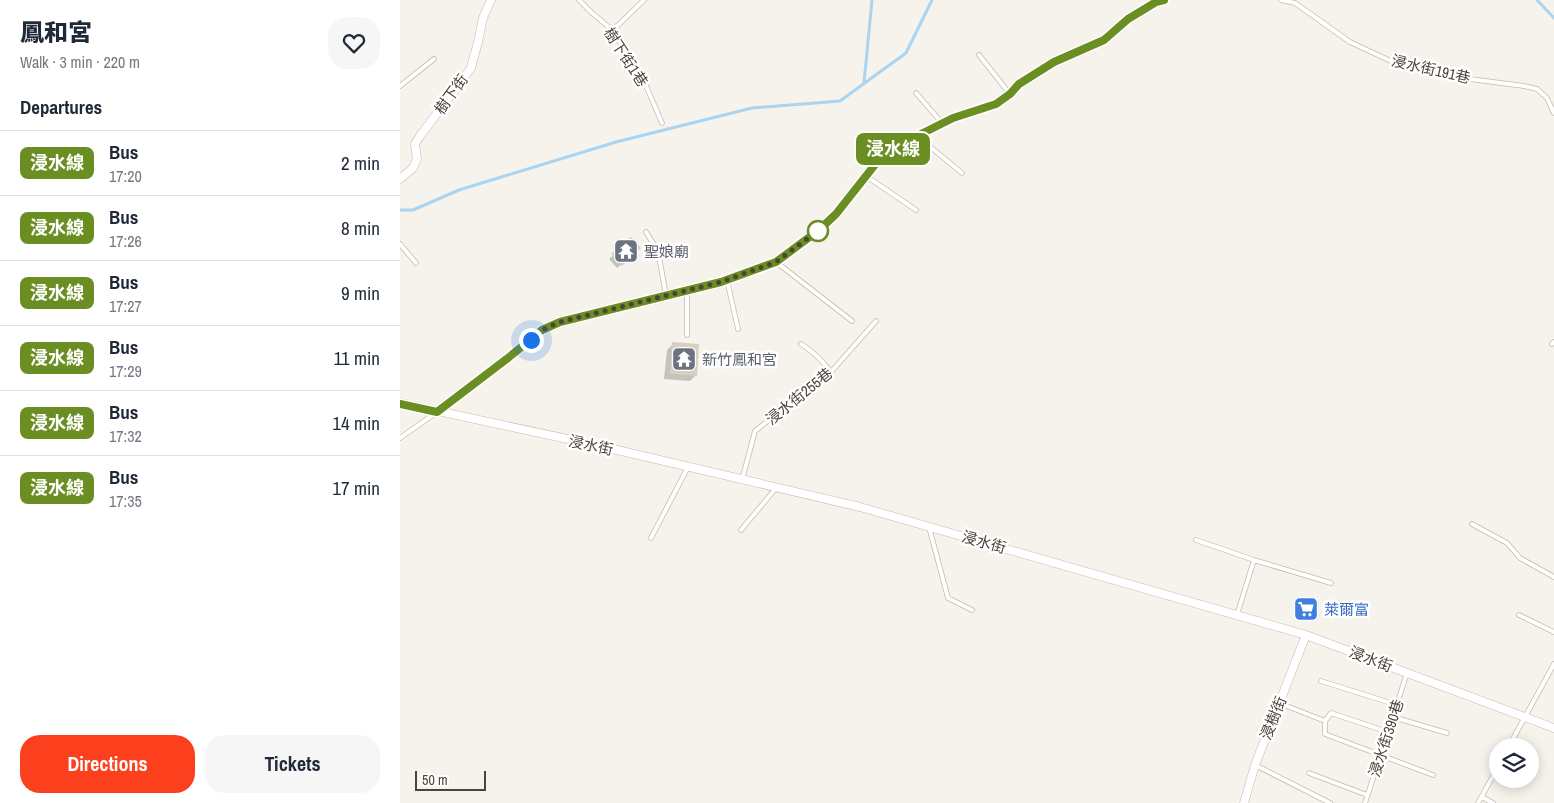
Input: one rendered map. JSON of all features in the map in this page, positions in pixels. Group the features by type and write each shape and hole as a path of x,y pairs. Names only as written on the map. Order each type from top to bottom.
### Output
{"street":[{"name":"樹下街","path":"400,179 413,168 417,159 415,144 420,136 471,68 483,18 491,0"},
{"name":"浸水街","path":"400,404 600,446 860,507 928,526 1306,635 1554,728"},
{"name":"浸樹街","path":"1244,803 1255,765 1306,635"}],"lane":[{"name":"樹下街1巷","path":"579,0 612,30 644,81 662,123"},
{"path":"612,30 644,0"},
{"path":"400,438 508,358 542,330 560,322 726,280 776,262 825,225 836,214 881,157 942,123 996,104 1010,94 1019,84 1054,62 1104,40 1128,19 1156,2 1164,0"},
{"name":"浸水街191巷","path":"1281,0 1295,3 1350,42 1395,63 1448,76 1537,89 1547,98 1554,113"},
{"path":"979,55 1010,94"},
{"path":"400,86 434,59"},
{"path":"916,93 942,123"},
{"path":"917,136 962,173"},
{"path":"866,176 916,210"},
{"path":"646,232 658,251 666,296"},
{"path":"400,244 416,263"},
{"path":"776,262 852,322"},
{"path":"726,280 738,330"},
{"path":"687,290 687,335"},
{"name":"浸水街255巷","path":"742,480 755,431 831,372 876,321"},
{"path":"801,344 812,350 831,372"},
{"path":"651,538 688,467"},
{"path":"741,530 776,488"},
{"path":"1472,524 1507,543 1520,558 1554,577"},
{"path":"928,526 948,598 972,610"},
{"path":"1196,540 1331,583"},
{"path":"1237,615 1254,560"},
{"path":"1519,614 1554,632"},
{"path":"1513,738 1554,664"},
{"name":"浸水街390巷","path":"1365,803 1407,673"},
{"path":"1321,680 1397,705"},
{"path":"1279,703 1325,721"},
{"path":"1388,732 1331,713 1325,721 1325,734 1433,775"},
{"path":"1393,717 1447,733"},
{"path":"1255,765 1330,803"},
{"path":"1309,773 1367,795"},
{"path":"1478,803 1489,784"},
{"path":"1482,797 1494,803"}],"building":[{"name":"聖娘廟","path":"631,237 641,248 622,266 611,254"},
{"name":"新竹鳳和宮","path":"672,342 699,344 697,376 670,374"}],"waterway":[{"path":"864,83 872,0"},
{"path":"400,210 413,210 459,190 616,142 752,108 840,101 906,53 932,0"},
{"path":"1537,0 1554,18"}],"bus line":[{"name":"浸水線","path":"400,404 437,412 542,330 560,322 721,282 776,262 819,230 836,214 881,157 905,142 953,118 996,104 1010,94 1019,84 1054,62 1104,40 1128,19 1156,2 1164,0"}],"place":[{"name":"聖娘廟","path":"626,251"},
{"name":"新竹鳳和宮","path":"684,359"},
{"name":"萊爾富","path":"1306,609"}],"route":[{"path":"531,340 542,330 560,322 721,282 776,262 818,231"}]}
